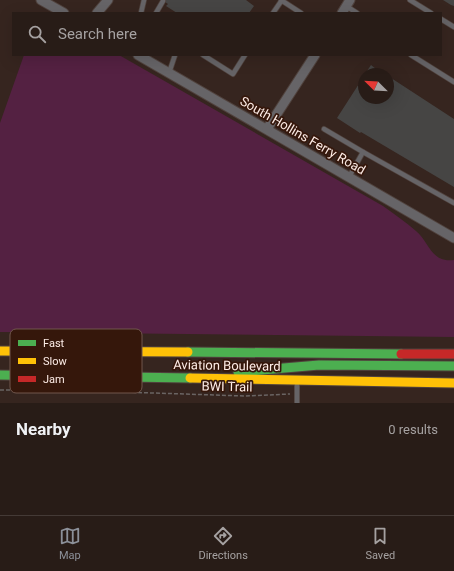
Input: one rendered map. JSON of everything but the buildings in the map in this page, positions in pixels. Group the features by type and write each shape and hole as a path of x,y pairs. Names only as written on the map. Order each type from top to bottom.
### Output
{"main road":[{"path":"410,353 454,347"},
{"name":"Aviation Boulevard","path":"0,351 10,351"},
{"name":"Aviation Boulevard","path":"142,352 454,354"},
{"path":"192,378 270,367 374,365 454,366"},
{"name":"Aviation Boulevard","path":"0,375 10,375"},
{"name":"Aviation Boulevard","path":"142,377 454,383"}],"street":[{"path":"41,0 62,12"},
{"path":"98,12 108,0"},
{"name":"South Hollins Ferry Road","path":"140,56 454,238"},
{"path":"267,129 314,56"}],"lane":[{"path":"141,12 144,0"},
{"path":"274,12 281,0 299,12"},
{"path":"410,0 429,12"},
{"path":"157,12 163,1"},
{"path":"346,6 356,12"},
{"path":"442,20 454,27"},
{"path":"169,73 175,56"},
{"path":"205,56 233,74 244,56"},
{"path":"413,56 454,82"},
{"path":"324,130 454,203"},
{"path":"349,177 363,152"},
{"path":"297,380 297,403"}],"path":[{"name":"BWI Trail","path":"0,390 10,390"},
{"name":"BWI Trail","path":"142,393 245,396 280,396 297,394"}],"shaded area":[{"path":"24,56 121,56 383,206 416,231 436,255 446,260 454,260 454,337 142,334 142,329 10,329 10,332 0,332 0,123"}],"traffic: fast":[{"path":"188,352 401,354"},
{"path":"238,372 319,365 454,366"},
{"path":"0,375 10,375"},
{"path":"142,377 190,378"}],"traffic: slow":[{"path":"0,351 10,351"},
{"path":"142,352 188,352"},
{"path":"190,378 454,383"}],"traffic: jam":[{"path":"401,354 454,354"}]}
